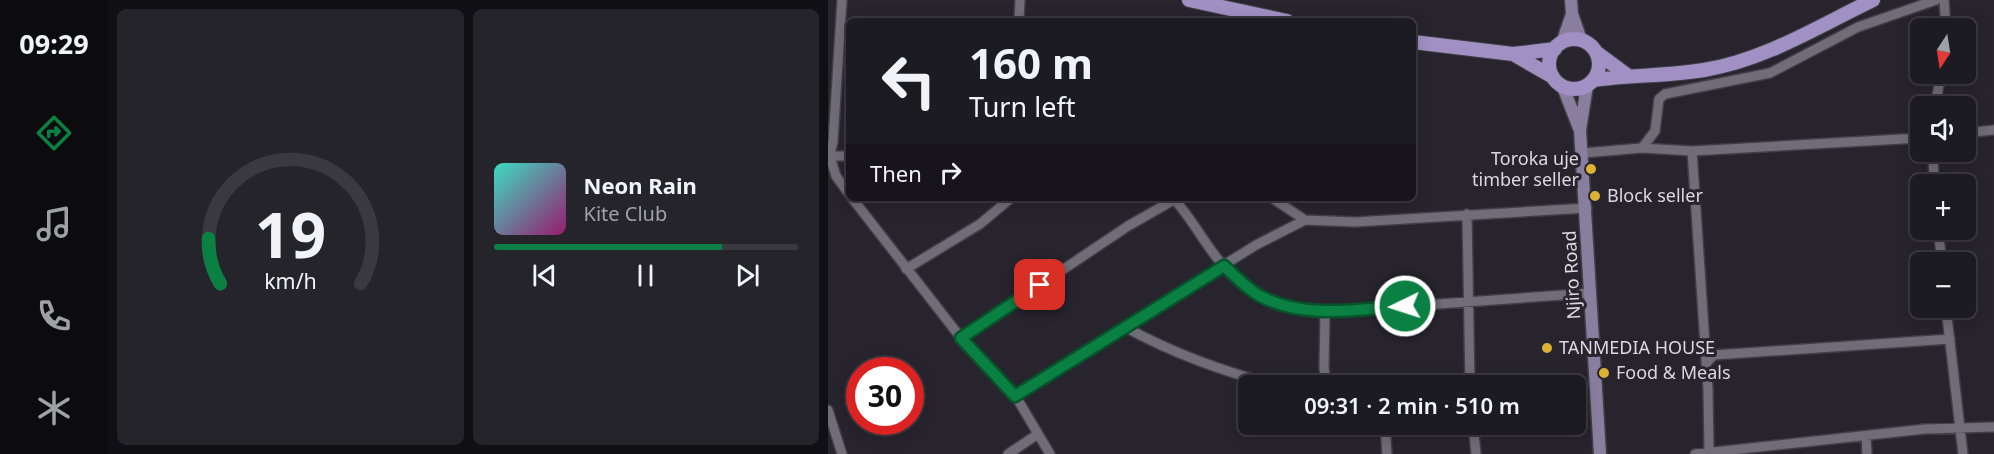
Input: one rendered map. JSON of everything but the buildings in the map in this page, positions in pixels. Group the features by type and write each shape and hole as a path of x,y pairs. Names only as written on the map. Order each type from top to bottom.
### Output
{"main road":[{"path":"1189,0 1273,18"},
{"path":"1513,54 1571,89 1627,75 1703,70 1736,63 1788,43 1873,0"},
{"path":"1416,42 1513,54 1581,40 1627,75"},
{"path":"1558,46 1549,63 1558,82"},
{"path":"1590,83 1599,66 1596,52"}],"street":[{"path":"842,0 838,89 829,159 836,176 846,190"},
{"path":"1019,18 1020,0"},
{"path":"1572,0 1572,14 1581,40"},
{"path":"1642,148 1655,131 1659,99 1665,94 1770,73 1858,27 1936,0"},
{"path":"1944,0 1945,18"},
{"path":"1558,46 1572,14"},
{"name":"Njiro Road","path":"1558,82 1580,130"},
{"name":"Njiro Road","path":"1590,83 1580,130 1587,208 1600,454"},
{"path":"1976,132 1994,130"},
{"path":"1582,153 1642,148 1692,151 1910,139"},
{"path":"1692,151 1706,363 1709,453"},
{"path":"829,159 846,156"},
{"path":"854,201 961,338 1015,396 1050,454"},
{"path":"906,269 980,224 1007,201"},
{"path":"961,338 1128,226 1172,201"},
{"path":"1176,201 1224,266 1259,295 1282,305 1324,312 1591,293"},
{"path":"1276,201 1305,220"},
{"path":"1015,396 1280,231 1305,220 1355,222 1587,208"},
{"path":"1467,214 1470,375"},
{"path":"1324,312 1325,375"},
{"path":"1947,318 1963,454"},
{"path":"1125,327 1168,349 1238,375"},
{"path":"1706,363 1714,355 1950,339"},
{"path":"828,410 842,454"},
{"path":"1695,454 1925,429 1961,430 1994,427"},
{"path":"1008,454 1038,434"},
{"path":"1386,435 1387,454"},
{"path":"1474,435 1476,454"},
{"path":"1866,436 1867,454"}],"place":[{"name":"Toroka uje timber seller","path":"1591,169"},
{"name":"Block seller","path":"1595,196"},
{"name":"TANMEDIA HOUSE","path":"1547,348"},
{"name":"Food & Meals","path":"1604,373"}],"route":[{"path":"1040,285 961,338 1015,396 1224,266 1259,295 1282,305 1303,310 1324,312 1405,306"}]}
